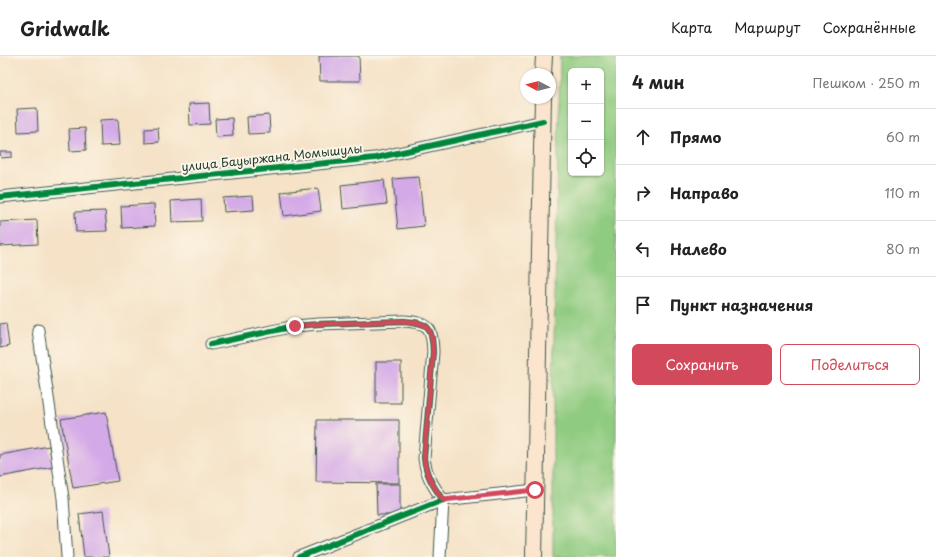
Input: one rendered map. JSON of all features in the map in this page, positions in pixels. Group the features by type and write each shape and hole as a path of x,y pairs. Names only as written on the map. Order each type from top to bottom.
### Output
{"main road":[{"path":"543,68 544,56"},
{"path":"534,557 543,104"}],"street":[{"name":"улица Бауыржана Момышулы","path":"0,197 375,158 543,121"},
{"path":"212,344 281,329 319,324 404,321 417,322 430,329 433,352 424,458 428,476 443,500 440,557"},
{"path":"38,330 63,498 67,557"},
{"path":"299,557 443,500 535,490"}],"green space":[{"path":"560,56 616,56 616,557 553,557 553,388"}],"building":[{"path":"319,56 359,56 360,81 320,81"},
{"path":"209,103 210,124 190,125 189,104"},
{"path":"37,108 38,131 18,132 17,109"},
{"path":"269,115 270,133 248,134 247,117"},
{"path":"232,118 233,136 216,137 215,119"},
{"path":"118,119 120,145 101,146 100,120"},
{"path":"85,128 86,150 70,151 69,129"},
{"path":"158,128 159,142 145,143 145,129"},
{"path":"0,152 12,152 12,157 1,158"},
{"path":"419,177 424,226 398,229 393,179"},
{"path":"384,180 387,204 343,209 341,185"},
{"path":"318,188 321,211 284,216 281,192"},
{"path":"253,196 254,210 224,212 223,198"},
{"path":"201,199 202,221 172,222 171,201"},
{"path":"154,204 155,226 122,228 121,206"},
{"path":"105,211 107,231 76,232 75,212"},
{"path":"37,220 38,244 0,246 0,222"},
{"path":"6,323 9,346 0,348 0,324"},
{"path":"376,362 401,362 401,403 376,403"},
{"path":"106,412 118,481 73,488 61,419"},
{"path":"317,420 399,420 399,483 316,482"},
{"path":"49,446 53,467 0,477 0,455"},
{"path":"376,484 400,484 400,515 377,515"},
{"path":"103,511 109,557 84,557 79,514"}],"cycle path":[{"path":"0,197 375,158 543,121"},
{"path":"211,344 295,326 319,324 404,321 424,325 430,332 432,337 433,352 424,458 426,470 430,480 443,500 299,557"}],"route":[{"path":"295,326 404,321 417,322 425,325 430,329 433,352 424,458 428,476 443,500 535,490"}]}
